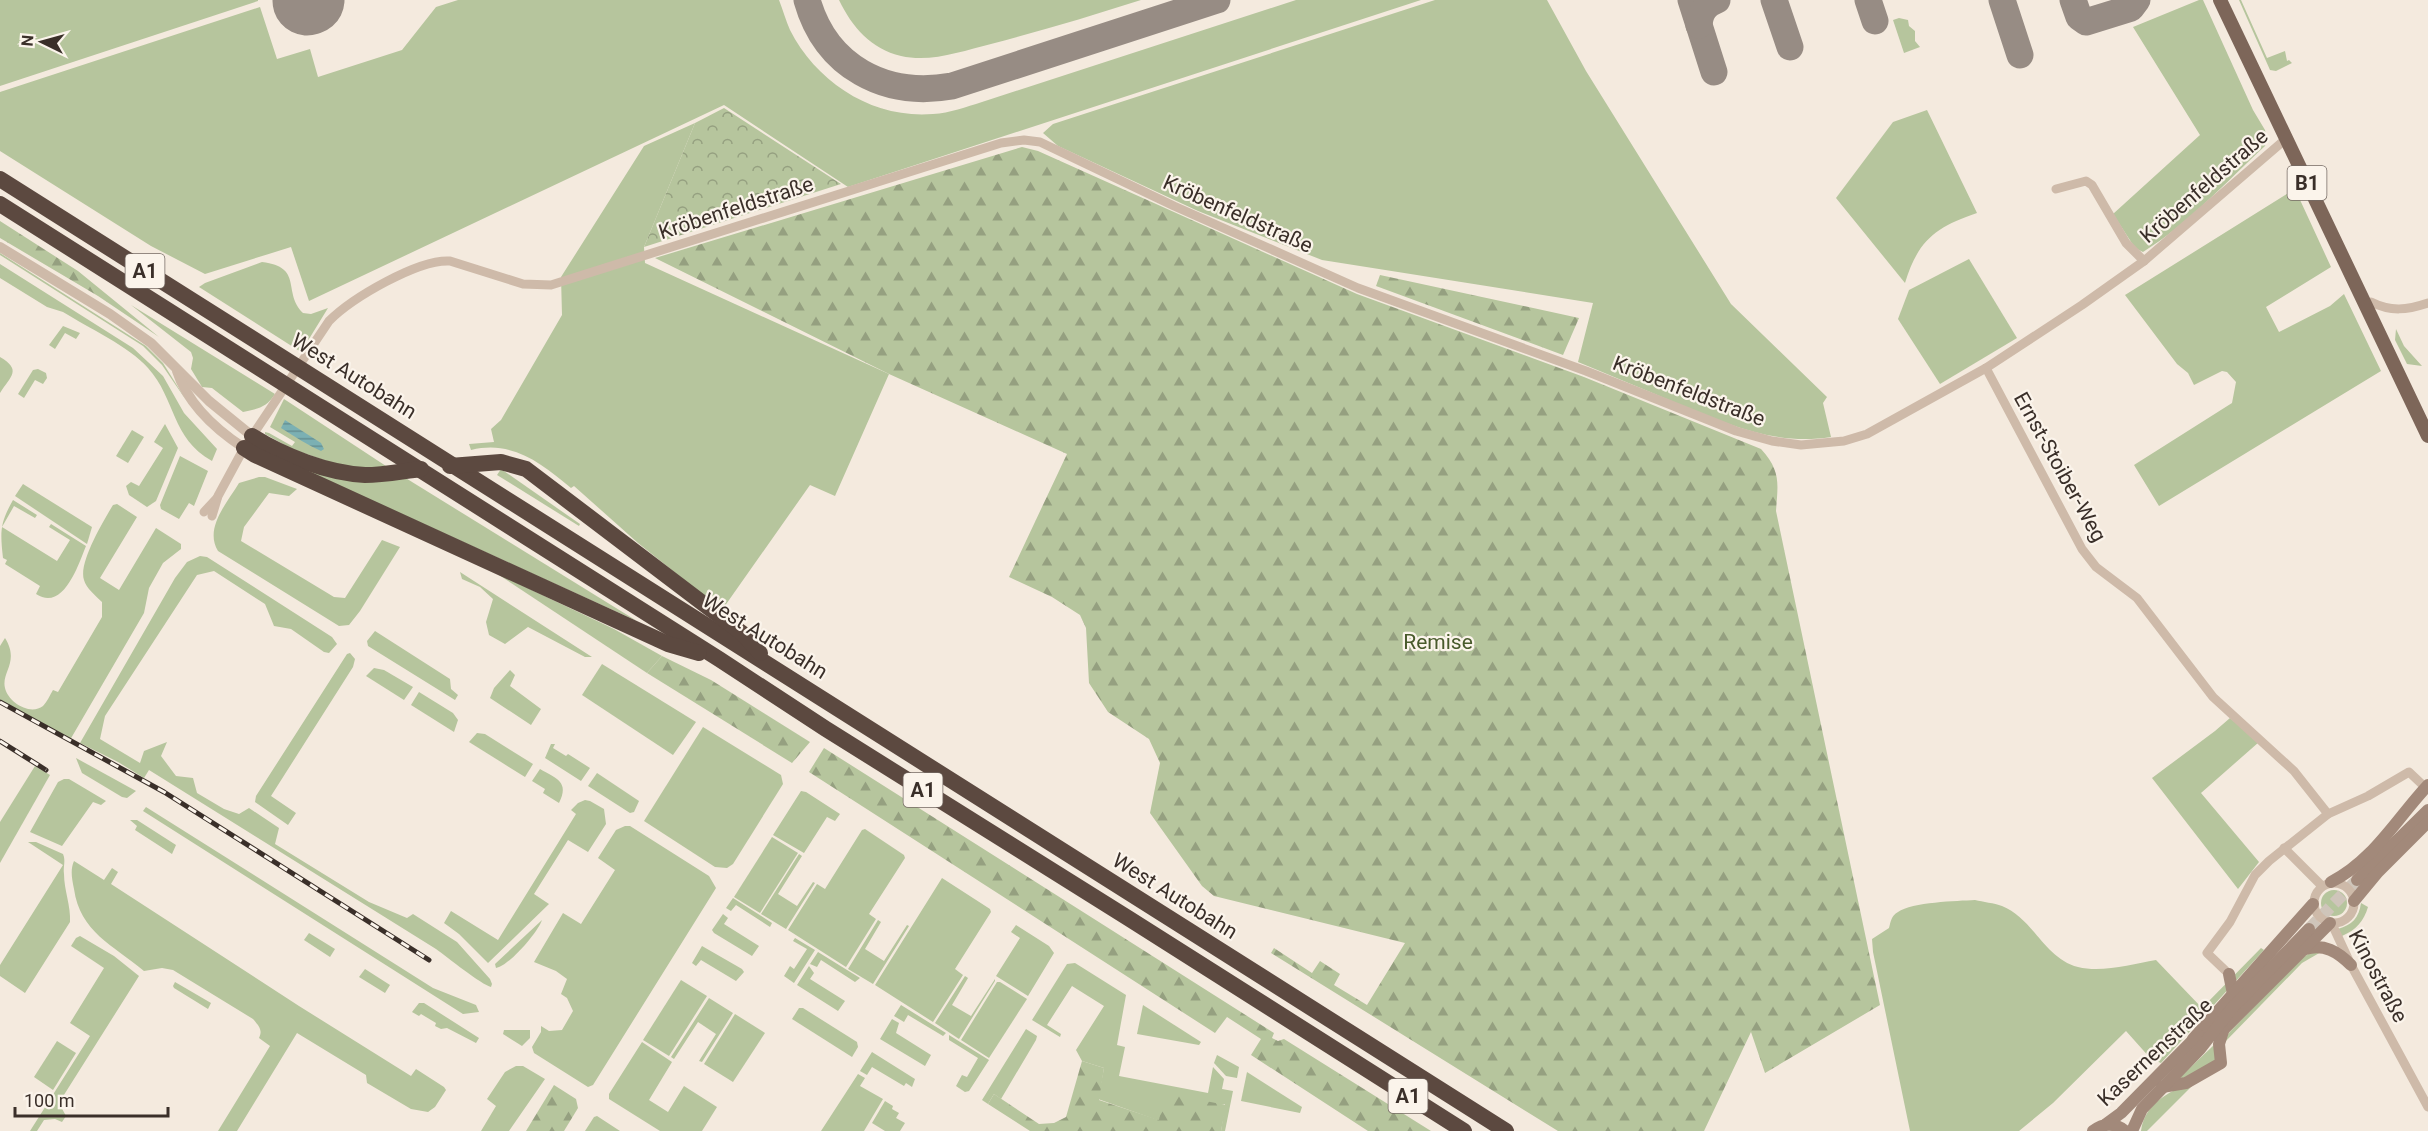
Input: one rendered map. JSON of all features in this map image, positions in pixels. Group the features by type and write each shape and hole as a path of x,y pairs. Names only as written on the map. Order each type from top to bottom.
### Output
{"highway":[{"name":"West Autobahn","path":"0,179 1506,1131"},
{"name":"West Autobahn","path":"0,204 1464,1131"},
{"path":"248,442 255,455 668,644 719,659"},
{"path":"248,442 309,463 365,475 492,461 526,469 742,633 773,667"}],"main road":[{"name":"B1","path":"2220,0 2366,299 2428,436"},
{"path":"2388,848 2427,790"},
{"path":"2327,884 2349,872 2427,790"},
{"path":"2357,880 2428,810"},
{"path":"2354,901 2383,867 2428,822"},
{"path":"2197,1044 2234,994 2313,904"},
{"path":"2197,1044 2223,1031 2331,923"},
{"name":"Kasernenstraße","path":"2093,1131 2121,1113 2197,1044 2309,929"},
{"path":"2304,949 2318,946 2330,949 2341,955 2351,965"},
{"path":"2229,974 2246,981"},
{"path":"2229,974 2234,994"},
{"path":"2162,1087 2186,1083 2221,1063 2219,1044 2223,1031"},
{"name":"Kasernenstraße","path":"2132,1131 2142,1109 2197,1044"},
{"path":"2106,1124 2113,1124 2125,1131"}],"street":[{"name":"Kröbenfeldstraße","path":"208,514 248,442 329,321 344,306 429,263 450,261 523,284 550,285 1001,143 1024,140 1040,142 1164,201 1358,288 1586,371 1754,437 1801,445 1844,441 1867,434 1986,368 2144,261 2287,138"},
{"name":"Kröbenfeldstraße","path":"2056,189 2086,181 2092,185 2126,243 2144,261"},
{"path":"0,247 152,343 248,442"},
{"path":"2366,299 2389,309 2403,310 2428,303"},
{"name":"Ernst-Stoiber-Weg","path":"1986,368 2082,549 2096,567 2137,597 2213,697 2294,771 2328,814"},
{"path":"177,371 182,385 209,421 248,442"},
{"path":"2229,974 2207,953 2230,922 2255,875 2284,848 2328,814 2368,796 2409,772 2427,790"},
{"path":"2284,848 2327,884 2346,887 2354,901 2349,915 2341,922 2331,923 2317,914 2313,904 2314,897 2327,884"},
{"name":"Kinostraße","path":"2331,923 2351,965 2428,1107"}],"green space":[{"path":"0,0 258,0 258,1 0,86"},
{"path":"458,0 779,0 790,30 801,49 831,81 849,94 869,104 911,114 933,114 970,106 1296,0 1421,0 848,187 724,105 309,301 291,247 205,274 151,246 0,151 0,92 260,7 277,59 310,49 318,77 402,50 436,7"},
{"path":"839,0 1141,0 1010,39 946,55 912,58 890,53 864,36 856,28"},
{"path":"1435,0 1547,0 1586,71 1731,304 1827,397 1823,403 1831,437 1790,438 1752,431 1714,418 1578,362 1593,303 1322,260 1198,211 1058,146 1043,133 1053,124"},
{"path":"2203,0 2253,110 2265,130 2267,139 2265,146 2206,202 2176,229 2143,252 2135,248 2113,214 2200,135 2133,27"},
{"path":"2239,0 2241,0 2267,58 2285,51 2287,61 2292,63 2276,71 2270,70"},
{"path":"1899,18 1908,20 1909,26 1915,31 1915,41 1920,47 1904,53 1893,20"},
{"path":"724,108 841,184 644,247 695,123"},
{"path":"1927,110 1977,213 1950,224 1930,237 1916,256 1905,283 1836,198 1893,122"},
{"path":"695,123 644,247 645,263 889,374 835,496 810,485 722,610 638,543 574,486 571,488 549,470 526,456 500,448 471,450 469,444 494,442 491,429 501,420 562,315 561,277 644,146"},
{"name":"Remise","path":"1022,147 1038,151 1357,294 1584,377 1761,449 1772,464 1777,478 1776,511 1880,1005 1765,1073 1751,1032 1704,1131 1558,1131 1271,953 1274,948 1312,973 1320,961 1340,974 1334,985 1367,1005 1405,943 1214,896 1202,886 1150,813 1160,763 1149,739 1108,712 1089,683 1086,628 1080,615 1052,597 1009,577 1067,454 889,374 655,258"},
{"path":"2295,189 2331,267 2266,307 2279,332 2330,306 2344,294 2381,371 2159,506 2134,465 2232,403 2236,382 2227,372 2222,371 2194,385 2188,373 2177,364 2125,295"},
{"path":"0,221 78,271 159,337 98,296 0,238"},
{"path":"0,253 146,346 163,363 188,403 162,365 143,346"},
{"path":"1969,259 2017,338 1940,384 1898,319 1909,290"},
{"path":"262,262 283,269 288,275 297,305 303,313 311,314 328,308 301,352 199,287"},
{"path":"0,264 133,348 163,376 184,413 217,449 212,461 199,452 181,430 157,380 140,360 108,338 63,312 47,307 0,278"},
{"path":"1380,275 1579,318 1563,355 1376,286"},
{"path":"131,305 275,394 262,407 243,412 212,388 202,387 191,369 193,358 191,352"},
{"path":"63,326 80,333 76,339 65,333 55,349 49,345"},
{"path":"2396,329 2404,346 2422,366 2407,364 2395,340"},
{"path":"0,357 13,370 11,378 0,393"},
{"path":"38,369 46,373 47,378 43,384 35,380 24,398 18,394 33,370"},
{"path":"284,399 389,468 344,467 292,449 265,434 265,432 269,433 292,446 295,442 270,427"},
{"path":"165,424 178,448 156,501 147,507 129,495 126,486 131,482 139,486 163,448 154,442"},
{"path":"132,430 144,437 128,463 116,456"},
{"path":"265,452 404,477 637,621"},
{"path":"180,456 208,471 194,506 189,503 179,519 161,509 160,505"},
{"path":"501,469 580,524 579,526 497,475"},
{"path":"265,477 297,489 289,496 269,493 244,527 241,541 334,597 345,598 382,540 400,547 349,625 339,626 218,551 214,542 214,533 223,507 239,483"},
{"path":"23,484 92,527 87,544 15,496"},
{"path":"13,500 37,515 35,518 14,506 2,527"},
{"path":"117,504 137,517 100,578 119,590 156,528 181,544 181,549 163,563 149,588 144,613 70,740 0,700 0,646 5,638 11,660 5,677 5,688 10,698 20,706 38,709 43,706 53,690 58,692 102,617 102,602 87,586 83,573 93,542 113,505"},
{"path":"51,524 86,546 74,575 62,592 54,597 46,598 36,594 40,586 5,564 7,560 3,558 2,527 57,561 70,540 49,527"},
{"path":"200,556 207,557 332,637 337,644 329,653 324,652 291,629 274,626 265,604 214,571 197,575 105,716 100,739 140,763 144,751 167,742 161,756 176,776 193,778 197,793 224,809 239,814 249,808 279,828 275,844 369,902 407,918 413,914 457,942 490,979 491,987 436,949 149,770 144,778 80,743 175,578 187,562"},
{"path":"460,572 592,657 585,657 528,627 505,644 489,635 486,622 493,599 480,587 462,579"},
{"path":"496,573 614,629 662,656 647,673"},
{"path":"375,631 450,679 451,689 458,695 455,700 368,646 367,641"},
{"path":"350,653 355,659 353,667 271,796 296,813 288,825 255,802 256,796 347,654"},
{"path":"662,656 711,680 810,742 792,763 647,673"},
{"path":"602,664 696,722 673,755 582,695"},
{"path":"374,668 384,670 413,687 404,700 366,676"},
{"path":"510,670 515,675 510,686 541,709 531,725 490,698 494,688"},
{"path":"419,692 453,713 458,720 454,732 411,705"},
{"path":"2230,718 2259,742 2201,793 2259,862 2238,889 2152,778"},
{"path":"703,727 781,775 783,784 733,864 727,868 715,867 644,821"},
{"path":"477,733 485,734 533,764 525,777 469,742"},
{"path":"551,744 555,744 553,748 566,756 568,754 590,768 581,781 545,758"},
{"path":"824,748 1274,1033 1272,1038 1278,1041 1284,1039 1431,1131 1368,1131 1251,1055 1261,1039 1227,1017 1215,1033 809,772"},
{"path":"76,758 136,791 127,798 122,797 82,773"},
{"path":"35,766 50,775 0,863 0,822"},
{"path":"540,769 556,778 562,785 562,796 559,803 543,793 545,789 532,781"},
{"path":"597,773 639,801 634,812 630,813 588,786"},
{"path":"69,779 106,801 101,805 93,802 62,846 30,832 58,782"},
{"path":"801,791 840,814 835,821 827,817 804,853 773,835"},
{"path":"585,800 604,809 606,824 588,852 568,840 534,894 549,904 488,963 459,934 444,923 451,911 498,940 576,814 571,810"},
{"path":"146,807 433,988 476,1005 479,1012 463,1014 143,811"},
{"path":"130,820 137,820 176,845 172,854 135,830 137,826"},
{"path":"630,826 709,876 716,888 593,1085 588,1087 534,1053 532,1047 541,1032 541,1026 549,1031 562,1030 573,1011 567,998 561,994 567,979 556,971 534,962 563,913 581,924 615,870 598,858 616,830"},
{"path":"865,829 904,855 905,858 869,914 876,919 846,967 788,930 817,884 825,889 862,830"},
{"path":"772,837 798,853 760,913 734,897"},
{"path":"28,842 36,842 63,854 70,922 25,993 0,976 0,965 63,865"},
{"path":"799,854 802,856 778,894 797,906 813,882 815,883 786,929 761,914"},
{"path":"74,861 104,880 112,868 118,872 111,884 411,1076 416,1069 444,1087 446,1090 435,1107 428,1112 411,1109 367,1083 366,1075 297,1033 237,1131 218,1131 270,1046 259,1038 260,1028 253,1019 173,970 162,968 144,971 100,936 83,916 77,904 72,875"},
{"path":"942,878 990,909 991,912 955,969 963,975 933,1022 875,985"},
{"path":"2334,890 2343,894 2347,903 2343,912 2334,916 2325,912 2321,903 2325,894"},
{"path":"733,898 772,923 770,927 736,905 731,911 726,908"},
{"path":"1975,900 1999,905 2013,912 2056,955 2078,967 2097,969 2156,960 2202,1008 2261,948 2264,950 2161,1063 2151,1059 2126,1031 2053,1103 2019,1131 1910,1131 1872,939 1889,928 1894,915 1905,909 1935,903"},
{"path":"2361,903 2368,907 2364,917 2355,928 2342,936 2338,929 2354,920 2359,913"},
{"path":"723,914 728,918 724,924 759,946 752,956 714,933 712,930"},
{"path":"542,920 522,948 502,966 496,968 495,964"},
{"path":"878,920 881,922 865,949 884,961 907,925 909,926 873,984 848,969"},
{"path":"1016,925 1049,946 1054,953 1028,996 996,976 1020,938 1011,932"},
{"path":"309,933 335,949 330,957 304,940"},
{"path":"80,936 114,956 139,976 62,1098 60,1105 66,1116 62,1122 55,1119 44,1120 37,1131 30,1131 90,1036 70,1023 104,968 71,946"},
{"path":"795,938 815,950 794,983 784,976 790,966 794,969 807,949 793,941"},
{"path":"702,946 744,972 736,981 701,960 696,966 692,963"},
{"path":"818,952 860,978 855,982 821,960 817,967 810,964"},
{"path":"2321,952 2302,963 2223,1044 2226,1036 2300,959 2310,953"},
{"path":"1075,963 1126,995 1117,1045 1125,1047 1119,1076 1208,1093 1213,1067 1224,1079 1222,1089 1233,1091 1225,1131 1221,1131 1225,1104 1160,1121 1098,1099 1104,1068 1082,1061 1076,1050 1104,1006 1072,986 1047,1025 1061,1034 1060,1037 1032,1020 1067,964"},
{"path":"809,966 814,973 810,979 845,1001 838,1011 797,985"},
{"path":"365,969 390,985 385,993 359,977"},
{"path":"965,976 968,978 952,1005 971,1016 995,979 995,981 959,1039 935,1023"},
{"path":"681,980 707,996 669,1056 643,1040"},
{"path":"175,982 211,1003 208,1009 174,988"},
{"path":"997,982 1027,999 989,1058 961,1040"},
{"path":"709,998 733,1013 702,1062 699,1061 716,1034 698,1022 674,1059 671,1057"},
{"path":"419,1003 424,1003 479,1038 476,1043 447,1028 441,1029 421,1014 419,1016 412,1012"},
{"path":"901,1005 946,1033 943,1036 908,1015 904,1022 894,1016"},
{"path":"1143,1005 1201,1042 1199,1045 1137,1034"},
{"path":"799,1008 803,1008 857,1042 858,1047 852,1057 792,1019"},
{"path":"735,1014 765,1033 733,1082 704,1064"},
{"path":"892,1019 899,1023 896,1033 931,1055 925,1066 880,1039"},
{"path":"1026,1029 1037,1036 1036,1040 1001,1099 994,1094 988,1104 982,1100"},
{"path":"504,1030 530,1030 530,1038 522,1046 503,1034"},
{"path":"949,1035 989,1060 969,1091 965,1092 956,1086 962,1075 967,1077 978,1058 949,1040"},
{"path":"57,1041 76,1053 53,1090 34,1077"},
{"path":"642,1042 672,1062 649,1100 668,1112 684,1086 717,1107 702,1131 660,1131 609,1099 609,1094"},
{"path":"2215,1044 2215,1064 2176,1081"},
{"path":"872,1052 915,1079 912,1087 906,1083 904,1086 872,1067 867,1075 860,1071"},
{"path":"1217,1055 1239,1067 1237,1078 1226,1076 1214,1063"},
{"path":"1082,1061 1104,1068 1099,1100 1159,1120 1164,1093 1226,1105 1221,1131 1030,1131 988,1104 994,1094 1039,1124 1054,1123 1066,1117"},
{"path":"516,1066 523,1066 545,1079 509,1131 481,1131 496,1106 487,1099 505,1072"},
{"path":"1247,1072 1302,1107 1300,1113 1241,1101"},
{"path":"858,1074 865,1078 860,1086 883,1099 864,1131 821,1131"},
{"path":"2198,1080 2147,1131 2141,1131 2148,1112 2154,1104 2179,1088"},
{"path":"554,1085 576,1099 578,1108 564,1131 526,1131"},
{"path":"885,1101 899,1113 896,1118 905,1123 900,1131 885,1131 872,1123"},
{"path":"597,1116 620,1131 585,1131"}],"water":[{"path":"285,420 321,443 324,449 321,451 316,449 281,428"}],"taxiway":[{"path":"807,0 816,23 828,43 844,60 862,73 882,82 904,87 927,88 952,86 1217,0"},
{"path":"1691,0 1714,72"},
{"path":"1699,25 1704,10 1717,0"},
{"path":"1774,0 1790,47"},
{"path":"1868,0 1875,21"},
{"path":"2002,0 2020,55"},
{"path":"2073,0 2079,17 2086,22 2131,8 2137,0"}],"tunnel":[{"path":"2309,929 2357,880"}],"railway":[{"path":"0,702 164,792 429,960"},
{"path":"0,741 46,770"}]}
